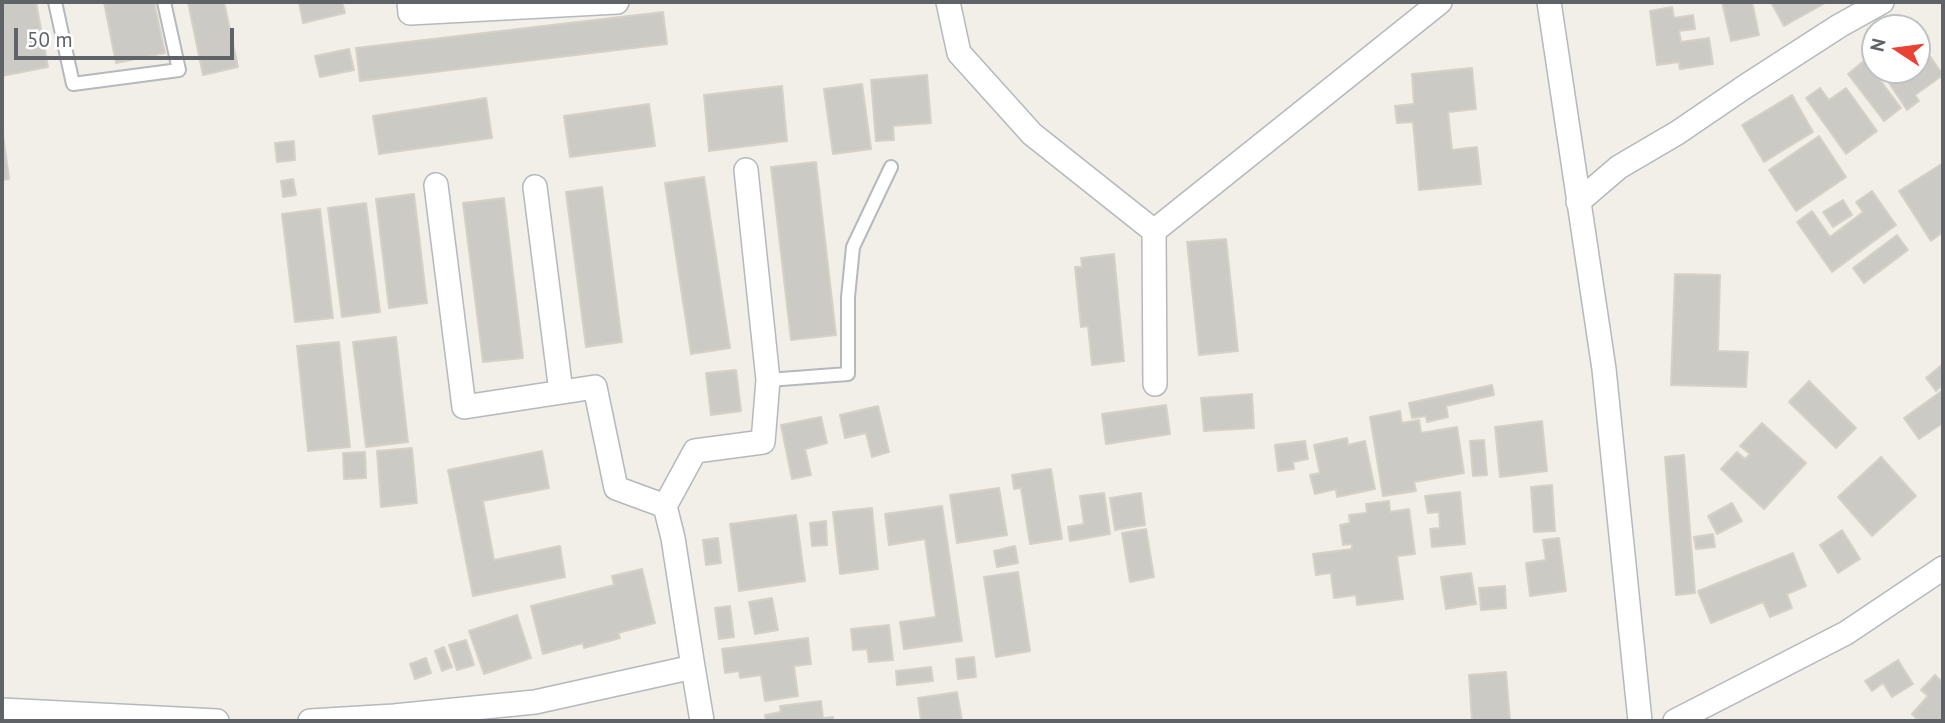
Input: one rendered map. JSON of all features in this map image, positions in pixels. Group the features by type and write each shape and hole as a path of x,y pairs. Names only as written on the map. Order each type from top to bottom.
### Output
{"street":[{"path":"409,2 410,13 617,2"},
{"path":"948,2 959,53 1032,134 1154,231"},
{"path":"1154,231 1440,2"},
{"path":"1549,2 1604,369 1640,721"},
{"path":"1578,202 1619,167 1677,133 1839,26 1882,2"},
{"path":"702,721 673,538 665,506 695,451 764,442 768,380 746,170"},
{"path":"436,185 464,408 595,387 617,488 665,506"},
{"path":"535,187 561,392"},
{"path":"1154,231 1155,384"},
{"path":"1675,721 1846,632 1943,568"},
{"path":"310,721 536,711 692,667"},
{"path":"2,710 218,721"}],"lane":[{"path":"55,2 73,84 179,70 164,2"},
{"path":"768,380 848,374 848,297 853,247 891,167"}],"building":[{"path":"2,2 36,2 48,67 2,76"},
{"path":"104,2 154,2 165,53 116,63"},
{"path":"188,2 224,2 238,67 203,75"},
{"path":"299,2 342,2 345,13 303,23"},
{"path":"1722,2 1752,2 1759,35 1731,41"},
{"path":"1771,2 1827,2 1784,26"},
{"path":"1672,7 1674,18 1693,15 1695,29 1679,31 1681,42 1709,38 1713,64 1680,69 1679,62 1657,65 1650,11"},
{"path":"663,12 667,44 360,81 356,48"},
{"path":"349,49 354,70 320,77 315,56"},
{"path":"1931,58 1943,75 1931,84"},
{"path":"1861,63 1861,84 1883,84 1901,108 1884,121 1848,74"},
{"path":"1472,68 1476,109 1448,112 1452,150 1477,147 1481,184 1419,190 1413,122 1397,123 1395,106 1414,104 1412,74"},
{"path":"927,75 931,123 893,126 894,140 876,141 871,80"},
{"path":"862,84 871,149 833,154 824,89"},
{"path":"1890,84 1930,84 1915,95 1919,101 1907,110"},
{"path":"782,86 787,141 709,151 704,95"},
{"path":"1820,88 1829,100 1846,88 1877,131 1846,154 1806,98"},
{"path":"1792,95 1813,132 1764,162 1742,125"},
{"path":"486,98 492,138 379,154 373,116"},
{"path":"649,104 655,146 570,157 564,116"},
{"path":"2,128 9,179 2,180"},
{"path":"1819,136 1846,177 1796,211 1769,170"},
{"path":"294,141 295,160 277,162 275,143"},
{"path":"816,162 836,335 791,340 771,167"},
{"path":"1943,163 1943,232 1931,241 1899,191"},
{"path":"704,177 730,348 691,354 665,183"},
{"path":"293,179 296,195 283,197 281,181"},
{"path":"602,187 622,342 586,347 566,192"},
{"path":"1872,191 1896,225 1832,272 1797,222 1812,211 1830,237 1863,212 1856,202"},
{"path":"414,194 427,303 389,308 376,199"},
{"path":"504,198 523,358 483,362 463,203"},
{"path":"1843,200 1852,215 1833,227 1823,212"},
{"path":"366,203 380,312 342,317 328,208"},
{"path":"320,209 333,318 295,322 282,214"},
{"path":"1897,235 1908,250 1864,283 1853,268"},
{"path":"1226,239 1238,351 1199,355 1187,242"},
{"path":"1114,254 1124,361 1092,365 1088,326 1081,327 1075,267 1082,267 1081,258"},
{"path":"1675,274 1720,275 1718,351 1748,352 1746,387 1671,385"},
{"path":"396,337 408,442 366,447 353,342"},
{"path":"339,342 350,447 308,451 297,346"},
{"path":"1943,364 1943,385 1936,391 1926,378"},
{"path":"736,370 741,411 711,415 706,373"},
{"path":"1809,381 1856,428 1836,448 1789,402"},
{"path":"1492,385 1494,395 1446,406 1448,417 1427,422 1426,416 1412,418 1409,403"},
{"path":"1943,390 1943,423 1919,439 1904,418"},
{"path":"1252,394 1254,428 1204,431 1201,398"},
{"path":"1166,405 1170,434 1106,444 1102,414"},
{"path":"878,406 889,452 872,457 866,433 845,438 840,415"},
{"path":"1400,411 1402,423 1419,420 1421,433 1457,427 1464,473 1414,482 1416,491 1383,496 1370,417"},
{"path":"821,417 827,443 805,449 811,475 792,479 781,425"},
{"path":"1542,421 1547,471 1500,477 1495,427"},
{"path":"1762,423 1806,463 1764,509 1721,469 1737,452 1745,459 1750,454 1740,446"},
{"path":"1347,438 1348,445 1365,441 1375,489 1337,497 1336,489 1315,494 1310,475 1320,473 1314,445"},
{"path":"1484,440 1487,475 1473,476 1470,441"},
{"path":"1305,441 1308,459 1293,462 1294,469 1278,471 1275,445"},
{"path":"412,448 417,503 381,507 377,451"},
{"path":"542,451 549,488 483,501 494,560 560,546 565,577 473,596 448,470"},
{"path":"365,452 366,478 344,479 343,453"},
{"path":"1684,455 1695,593 1676,595 1665,457"},
{"path":"1881,457 1916,496 1872,536 1838,497"},
{"path":"1051,469 1062,539 1030,544 1021,488 1014,489 1012,475"},
{"path":"1552,485 1555,531 1534,532 1531,487"},
{"path":"999,488 1007,535 957,543 950,495"},
{"path":"1460,492 1465,544 1432,547 1430,529 1440,528 1439,512 1428,513 1425,496"},
{"path":"1104,493 1110,534 1070,541 1068,527 1084,524 1080,496"},
{"path":"1141,493 1145,525 1115,530 1110,498"},
{"path":"1389,501 1390,512 1409,509 1415,554 1397,556 1403,599 1357,605 1356,595 1334,598 1331,573 1316,575 1313,554 1352,549 1352,544 1343,545 1340,525 1350,523 1349,515 1367,513 1366,504"},
{"path":"1732,503 1742,521 1717,534 1708,516"},
{"path":"942,506 962,641 904,649 900,622 936,617 925,539 889,545 885,514"},
{"path":"872,508 878,569 840,574 833,512"},
{"path":"796,515 805,581 739,591 730,524"},
{"path":"826,521 827,545 812,546 810,523"},
{"path":"1146,529 1154,577 1130,582 1122,533"},
{"path":"1842,530 1860,559 1838,573 1820,545"},
{"path":"1713,534 1715,547 1696,549 1694,537"},
{"path":"718,538 721,563 706,565 703,540"},
{"path":"1559,538 1566,591 1530,596 1526,563 1546,560 1543,540"},
{"path":"1015,546 1018,563 997,567 994,551"},
{"path":"1793,553 1806,586 1787,594 1792,608 1770,617 1763,602 1711,623 1698,591"},
{"path":"642,569 655,623 618,633 620,638 584,648 583,643 543,654 531,606 614,585 612,576"},
{"path":"1018,572 1030,651 996,657 984,577"},
{"path":"1471,573 1476,604 1446,609 1441,577"},
{"path":"1505,586 1506,608 1481,610 1479,588"},
{"path":"772,598 778,630 755,634 749,602"},
{"path":"730,606 734,637 719,639 715,608"},
{"path":"517,615 531,658 484,674 469,631"},
{"path":"889,625 893,660 869,662 867,649 853,650 851,629"},
{"path":"808,638 811,664 794,666 798,696 765,701 761,675 740,678 739,671 725,673 722,649"},
{"path":"466,640 474,665 457,670 449,645"},
{"path":"444,647 452,667 442,671 435,651"},
{"path":"974,657 976,677 958,679 956,659"},
{"path":"426,658 431,673 415,679 410,664"},
{"path":"1898,660 1913,684 1892,697 1883,683 1872,691 1865,681"},
{"path":"931,667 933,681 897,685 896,671"},
{"path":"1506,672 1510,721 1472,721 1469,675"},
{"path":"1935,675 1943,683 1943,721 1919,721 1912,714 1928,696 1921,690"},
{"path":"957,692 962,721 921,721 918,698"},
{"path":"821,701 823,718 833,717 833,721 766,721 765,715 781,712 780,706"}]}
